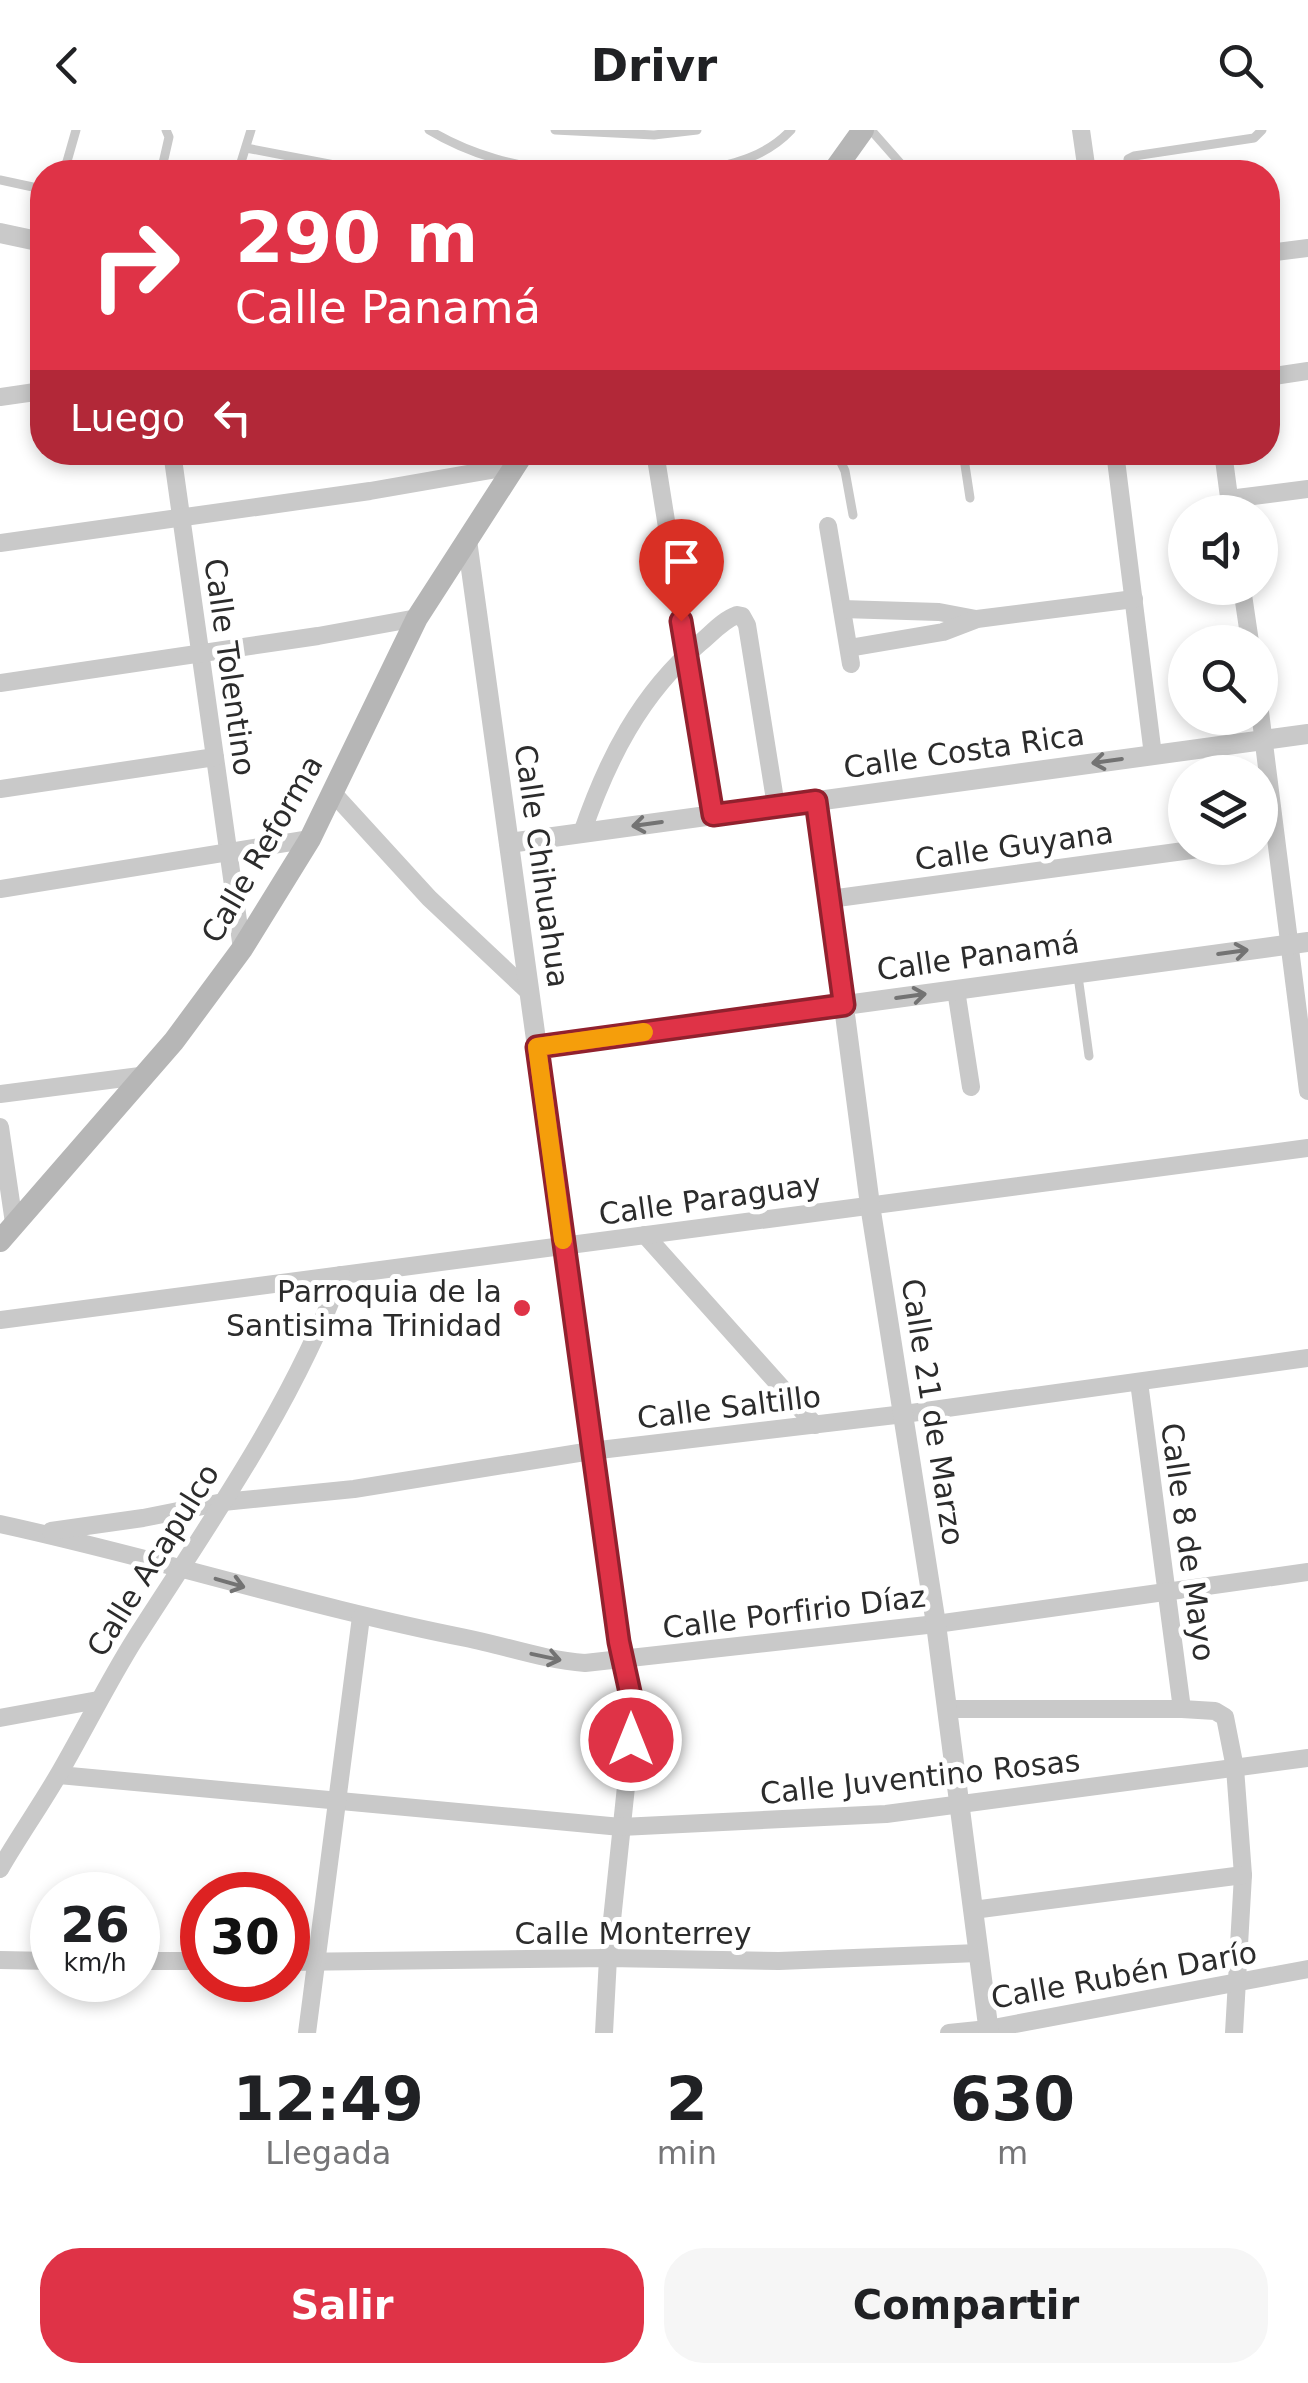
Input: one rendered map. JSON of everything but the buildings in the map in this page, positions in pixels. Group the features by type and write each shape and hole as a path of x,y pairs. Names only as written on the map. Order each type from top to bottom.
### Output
{"main road":[{"path":"842,160 863,130"},
{"name":"Calle Reforma","path":"7,1232 174,1041 242,949 310,840 418,618 514,465"}],"street":[{"path":"1081,130 1085,160"},
{"path":"0,233 30,239"},
{"path":"1280,252 1308,248"},
{"path":"1280,375 1308,371"},
{"path":"0,396 30,392"},
{"name":"Calle Tolentino","path":"174,465 242,949"},
{"path":"0,543 370,491 490,465"},
{"path":"657,465 713,815"},
{"path":"1117,465 1153,755"},
{"path":"1225,465 1229,495"},
{"path":"1278,496 1308,489"},
{"path":"828,526 850,656 977,619 1134,599"},
{"name":"Calle Chihuahua","path":"467,540 592,1451 631,1692 633,1720 604,2033"},
{"path":"842,609 939,612 977,619"},
{"path":"582,833 598,785 627,729 652,693 686,655 737,615 745,619 776,806"},
{"path":"0,683 418,618"},
{"name":"Calle Costa Rica","path":"509,843 1308,734"},
{"path":"1263,735 1265,755"},
{"path":"0,789 215,757"},
{"path":"333,793 429,898 530,993"},
{"name":"Calle 21 de Marzo","path":"816,801 870,1205 936,1624 988,2031"},
{"path":"0,888 310,840"},
{"name":"Calle Guyana","path":"830,899 1168,853"},
{"path":"1276,865 1299,943 1308,1091"},
{"name":"Calle Panamá","path":"537,1047 1299,943"},
{"path":"956,990 972,1087"},
{"path":"0,1094 140,1076"},
{"path":"0,1126 7,1232"},
{"name":"Calle Paraguay","path":"0,1320 1308,1148"},
{"path":"645,1235 814,1425"},
{"name":"Calle Acapulco","path":"0,1869 59,1775 98,1700 282,1402 341,1275"},
{"name":"Calle Saltillo","path":"38,1532 223,1502 354,1489 592,1451 904,1414 1308,1358"},
{"name":"Calle 8 de Mayo","path":"1139,1382 1182,1708"},
{"name":"Calle Porfirio Díaz","path":"0,1524 361,1617 568,1662 623,1660 936,1624 1308,1572"},
{"path":"308,2033 361,1617"},
{"path":"0,1718 98,1700"},
{"path":"947,1709 1182,1708 1215,1711 1226,1717 1235,1768 1243,1874 1234,2033"},
{"name":"Calle Juventino Rosas","path":"59,1775 621,1827 886,1814 1308,1758"},
{"path":"973,1910 1243,1874"},
{"name":"Calle Monterrey","path":"310,1962 608,1958 780,1961 978,1952"},
{"path":"0,1960 30,1961"},
{"name":"Calle Rubén Darío","path":"949,2033 988,2031 1308,1969"}],"lane":[{"path":"67,160 76,130"},
{"path":"164,160 169,138 166,130"},
{"path":"242,160 251,130"},
{"path":"430,130 496,160"},
{"path":"554,130 608,135 696,130"},
{"path":"745,160 773,148 791,130"},
{"path":"871,130 897,160"},
{"path":"1128,160 1254,138 1262,130"},
{"path":"246,148 308,160"},
{"path":"0,180 30,186"},
{"path":"841,465 853,514"},
{"path":"965,465 970,498"},
{"path":"1078,973 1089,1056"}],"slow traffic":[{"path":"563,1240 537,1047 644,1032"}],"place":[{"name":"Parroquia de la Santisima Trinidad","path":"522,1308"}],"route":[{"path":"631,1740 631,1692 619,1642 537,1047 844,1005 816,801 713,815 681,621"}]}
